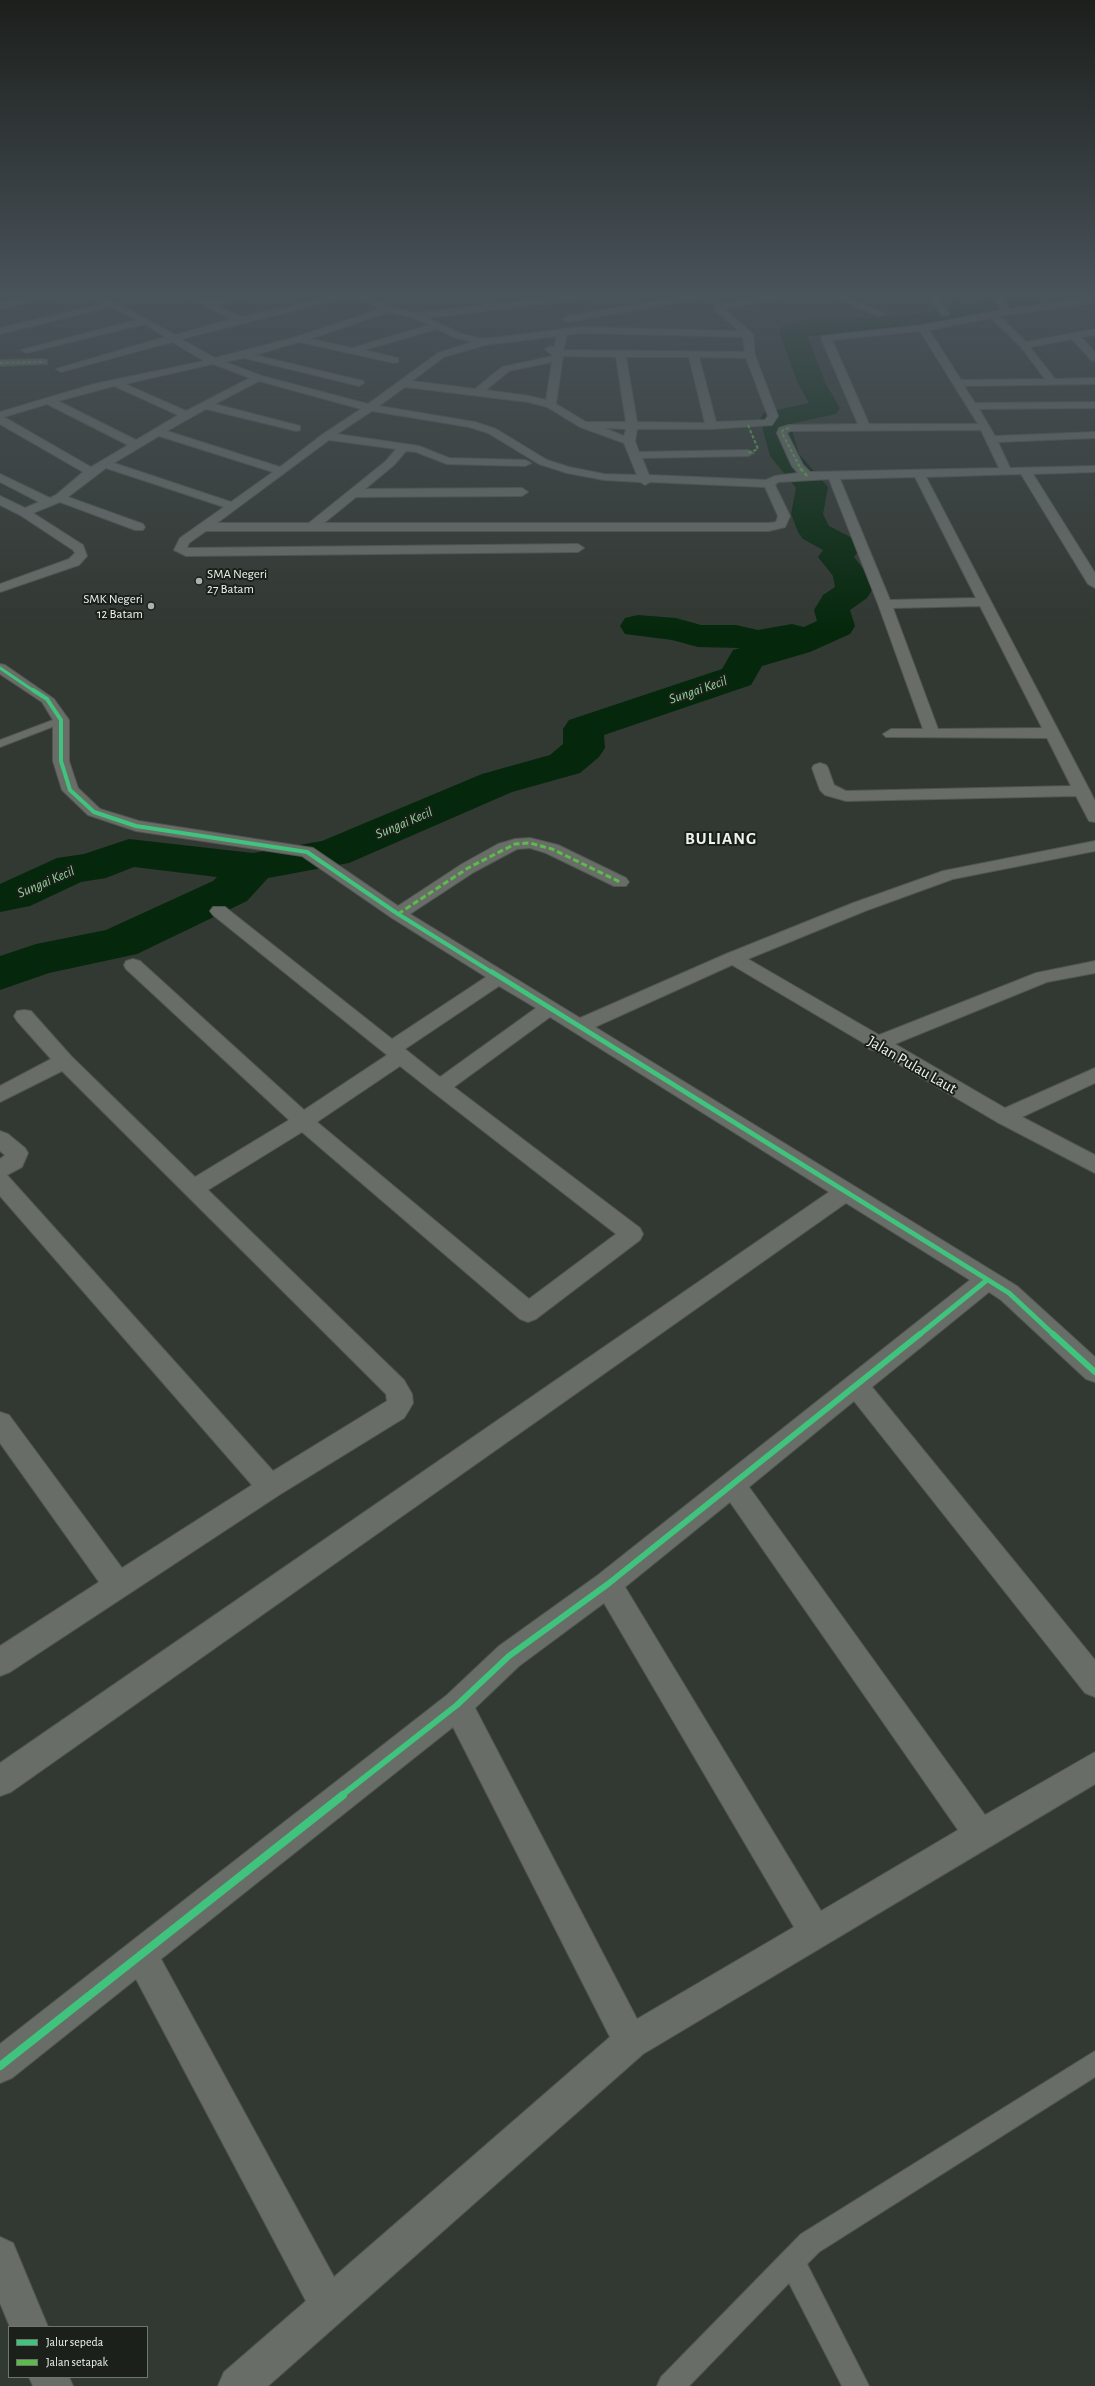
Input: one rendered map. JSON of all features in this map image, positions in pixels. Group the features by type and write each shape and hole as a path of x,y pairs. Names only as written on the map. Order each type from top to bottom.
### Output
{"street":[{"path":"0,415 30,407"},
{"path":"62,407 136,445"},
{"path":"169,407 186,415"},
{"path":"25,512 51,501 90,472 200,407"},
{"path":"213,407 296,428"},
{"path":"554,407 584,425 629,441"},
{"path":"629,407 632,425 629,441 646,481"},
{"path":"706,407 711,426"},
{"path":"584,425 711,426 763,423 773,418 769,407"},
{"path":"856,407 865,427"},
{"path":"973,407 985,427 1006,471"},
{"path":"527,459 492,431 471,424 370,408 327,436 282,472 184,541 180,550 186,552 578,548"},
{"path":"0,419 90,472"},
{"path":"806,476 798,466 782,433 783,430 789,428 985,427"},
{"path":"158,432 282,472"},
{"path":"990,439 1095,435"},
{"path":"327,436 404,446 433,453 447,461"},
{"path":"312,527 390,463 404,446"},
{"path":"636,455 748,453"},
{"path":"524,527 522,492 527,459"},
{"path":"418,462 527,459 566,470 604,477 646,481 772,481 806,476 1095,469"},
{"path":"390,463 404,462"},
{"path":"105,464 233,506"},
{"path":"1025,471 1095,584"},
{"path":"919,474 1095,817"},
{"path":"833,475 885,604 932,734"},
{"path":"0,477 51,501 139,527"},
{"path":"203,527 776,526 781,524 784,516 772,481"},
{"path":"353,493 522,492"},
{"path":"0,500 25,512 79,548 81,556 74,562 0,588"},
{"path":"0,572 13,583"},
{"path":"885,604 985,602"},
{"path":"3,674 47,699 61,720 61,761 70,790 94,812 136,826 307,852 398,914 1009,1293 1095,1372"},
{"path":"891,734 1052,733"},
{"path":"820,768 826,787 831,792 846,796 1082,791"},
{"path":"398,914 468,868 504,848 515,844 530,843 552,849 620,882"},
{"path":"578,1027 733,958 859,906 949,875 1095,846"},
{"path":"133,965 303,1121 528,1312 632,1234 440,1087 219,911"},
{"name":"Jalan Pulau Laut","path":"733,958 876,1044 1004,1117 1095,1165"},
{"path":"876,1044 1043,977 1095,967"},
{"path":"194,1188 303,1121 499,977"},
{"path":"440,1087 549,1008"},
{"path":"0,1662 270,1487 395,1410 400,1403 400,1394 194,1188 64,1061 24,1016"},
{"path":"0,1095 64,1061"},
{"path":"1004,1117 1095,1075"},
{"path":"0,1139 17,1153 14,1162 0,1169"},
{"path":"0,1180 270,1487"},
{"path":"0,1781 845,1192"},
{"path":"0,2066 457,1705 509,1656 608,1584 987,1280"},
{"path":"856,1385 1095,1683"},
{"path":"0,1423 118,1585"},
{"path":"732,1484 980,1835"},
{"path":"608,1584 816,1933"},
{"path":"457,1705 631,2042"},
{"path":"238,2386 631,2042 1095,1767"},
{"path":"141,1955 329,2306"},
{"path":"0,2256 29,2326"}],"lane":[{"path":"0,744 61,720"},
{"path":"670,2386 810,2243 1095,2063"},
{"path":"792,2262 856,2386"}],"waterway":[{"name":"Sungai Kecil","path":"253,867 333,853 497,783 565,764 584,748 583,729 737,677 747,658 797,644 837,626 832,610 836,603 854,590 850,574 835,557 844,547 815,532 807,514 812,487 785,456 774,419 826,407"},
{"path":"638,626 676,629 698,636 736,636 758,641 792,635"},
{"name":"Sungai Kecil","path":"0,898 13,896 73,868 90,868 129,853 253,867"},
{"path":"0,974 36,960 120,943 230,891 253,867"}],"marked path":[{"path":"748,425 758,449 748,453"},
{"path":"789,428 783,430 782,433 798,466 807,476"},
{"path":"398,914 468,868 504,848 515,844 530,843 552,849 620,882"}],"cycle path":[{"path":"0,668 47,699 61,720 61,761 70,790 94,812 136,826 307,852 398,914 1009,1293 1095,1372"},
{"path":"0,2066 457,1705 509,1656 608,1584 987,1280"}],"place":[{"name":"SMA Negeri 27 Batam","path":"199,581"},
{"name":"SMK Negeri 12 Batam","path":"151,606"}],"district":[{"name":"BULIANG","path":"721,839"}]}
